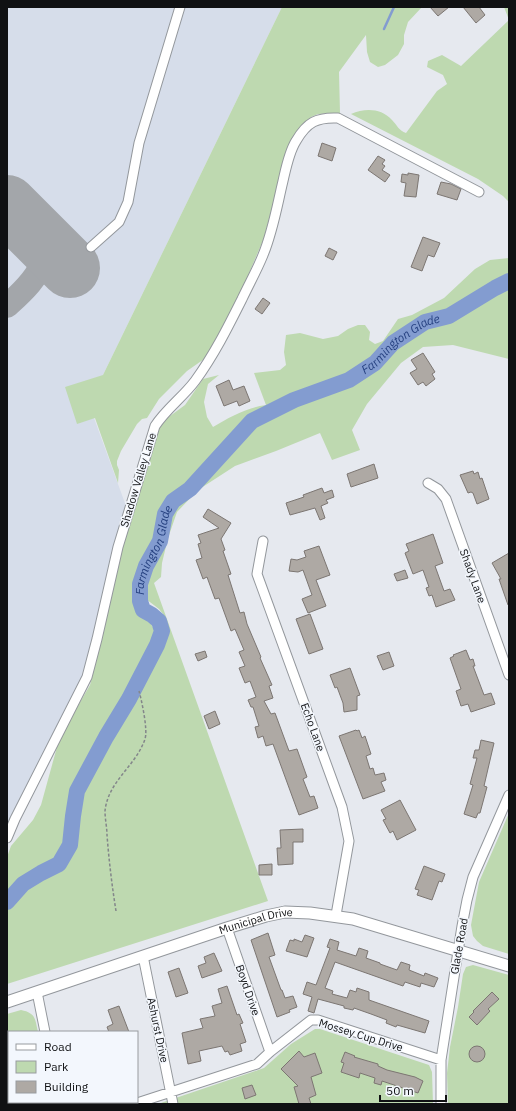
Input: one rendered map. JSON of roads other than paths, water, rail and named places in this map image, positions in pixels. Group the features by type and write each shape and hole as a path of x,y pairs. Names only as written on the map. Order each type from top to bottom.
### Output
{"main road":[{"name":"Municipal Drive","path":"7,1002 227,928 285,912 310,912 336,915 353,919 509,966"}],"street":[{"path":"91,247 119,222 128,202 139,143 180,7"},
{"name":"Shadow Valley Lane","path":"7,838 15,819 87,677 118,547 155,426 163,415 184,395 206,365 233,317 258,265 268,240 286,169 296,141 313,122 319,119 338,118 479,192"},
{"name":"Shady Lane","path":"428,483 438,489 446,499 509,675"},
{"name":"Echo Lane","path":"263,541 257,574 342,807 349,841 336,915"},
{"name":"Glade Road","path":"441,1104 440,1060 462,926 474,878 509,795"},
{"name":"Boyd Drive","path":"227,928 270,1052"},
{"name":"Ashurst Drive","path":"143,956 173,1104"},
{"path":"37,992 45,1031"},
{"name":"Mossey Cup Drive","path":"138,1103 257,1064 311,1020 318,1020 440,1060"}],"waterway":[{"path":"384,29 394,7"},
{"name":"Farmington Glade","path":"7,902 23,884 59,864 70,845 77,791 106,737 129,699 157,645 162,631 159,621 143,610 140,601 140,584 146,566 160,541 165,514 173,501 190,489 252,421 294,400 349,380 375,363 393,343 425,322 449,316 509,281"}]}
